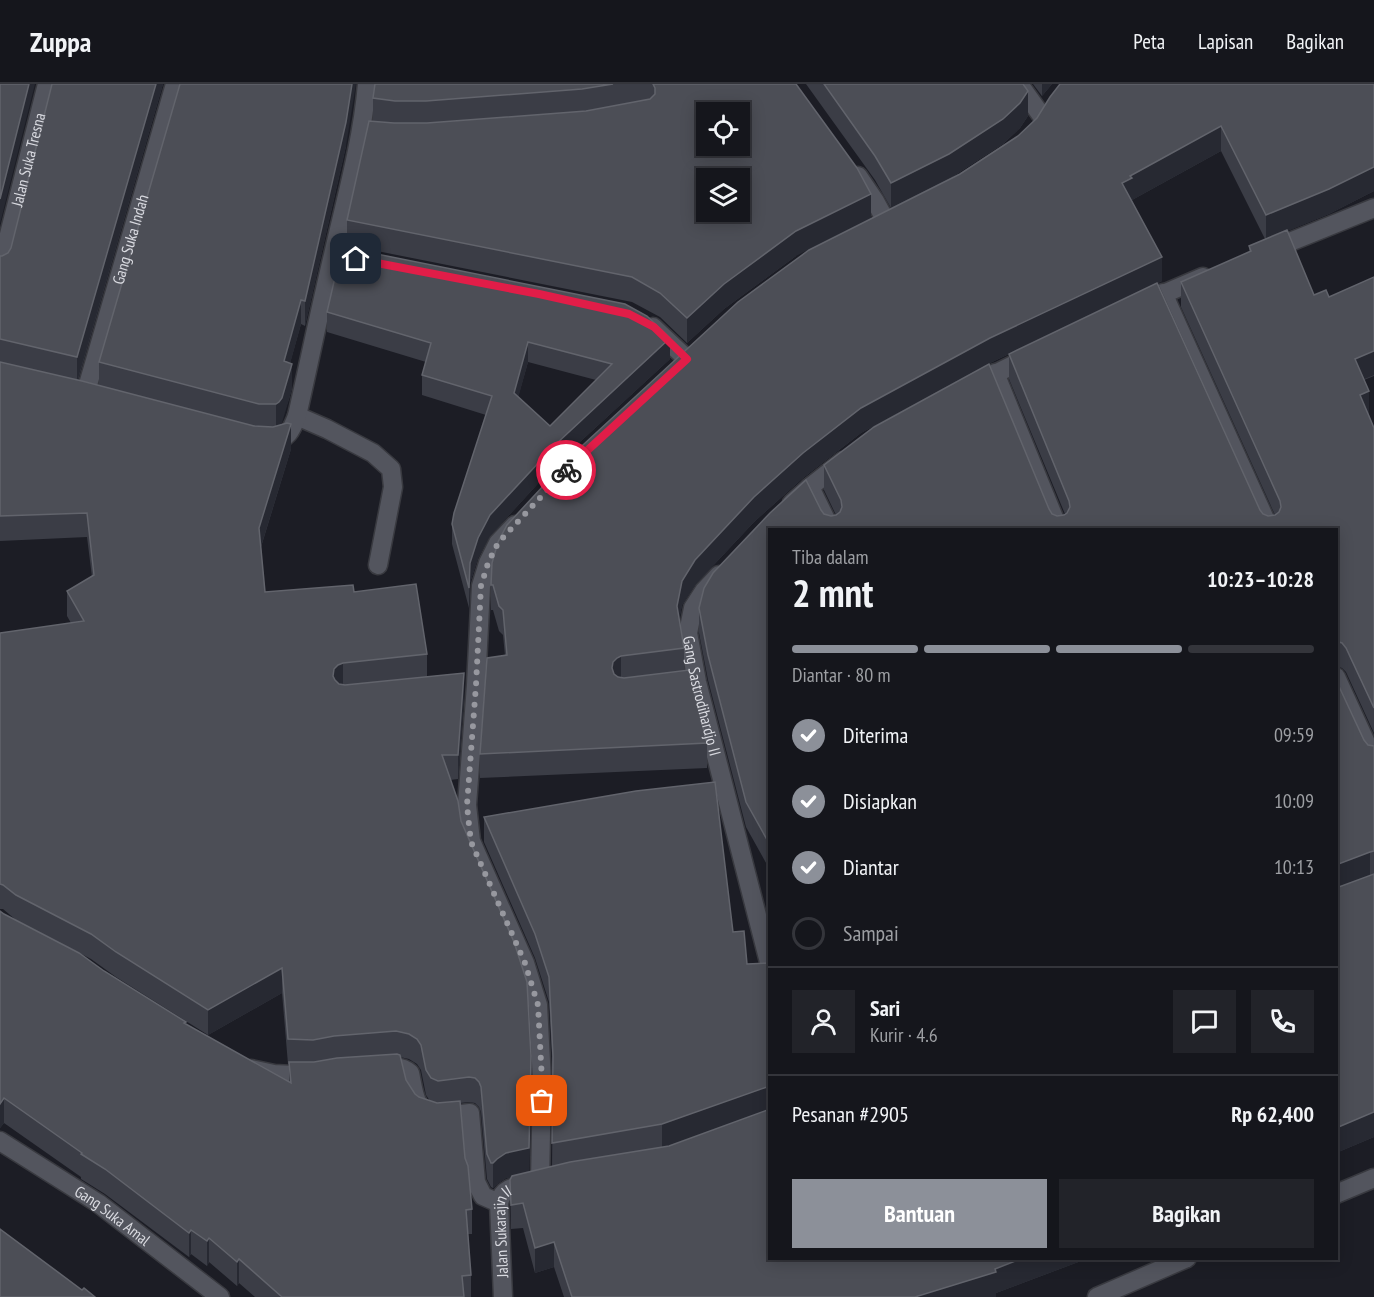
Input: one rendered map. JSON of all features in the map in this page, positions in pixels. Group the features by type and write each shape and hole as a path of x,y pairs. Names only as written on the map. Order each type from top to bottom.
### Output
{"street":[{"name":"Jalan Suka Tresna","path":"0,270 47,84"},
{"name":"Gang Suka Indah","path":"64,390 91,397 175,84"},
{"path":"257,440 278,441 291,432 297,416 339,256 355,164 366,134 364,113 367,84"},
{"path":"1019,84 1038,120 1053,99"},
{"path":"846,159 866,187 882,226 906,214"},
{"path":"1252,257 1374,209"},
{"path":"1121,313 1219,270"},
{"path":"1163,293 1269,528"},
{"path":"636,317 654,327 691,355 670,374"},
{"path":"956,394 1047,348"},
{"path":"995,373 1058,528"},
{"path":"297,416 373,453 391,469 393,487 378,566"},
{"path":"778,516 810,487 860,448"},
{"path":"810,487 830,528"},
{"path":"522,517 498,543 488,563 481,586 468,686 467,805 471,842 525,963 538,1005 542,1081 540,1182"},
{"name":"Gang Sastrodihardjo II","path":"733,561 704,591 693,608 688,633 697,682 768,958"},
{"path":"1338,681 1374,760"},
{"path":"676,684 697,682"},
{"path":"704,797 726,794"},
{"path":"469,825 492,822"},
{"path":"240,1065 274,1074 314,1076 324,1074"},
{"path":"364,1070 397,1067 407,1070 411,1073 418,1105 424,1113 431,1116 470,1113 476,1182 483,1196 499,1203"},
{"name":"Gang Suka Amal","path":"0,1140 98,1203 220,1297"},
{"name":"Jalan Sukarajin II","path":"503,1297 499,1203 502,1193 509,1188 558,1178"},
{"path":"1338,1193 1374,1178"},
{"path":"1097,1297 1182,1260"}],"building":[{"path":"0,84 29,84 0,199"},
{"path":"52,84 156,84 77,357 0,339 0,256 8,253 11,248"},
{"path":"180,84 352,84 346,122 305,301 301,300 284,361 292,364 282,398 276,404 259,404 99,362"},
{"path":"375,84 613,84 582,89 426,101 395,101 373,98"},
{"path":"653,84 796,84 857,168 871,194 796,231 724,284 687,318 660,293 632,277 347,220 369,121 427,123 586,111 650,99 655,94"},
{"path":"824,84 1023,84 1028,91 1020,103 1003,119 949,154 891,183 875,156"},
{"path":"1060,84 1374,84 1374,167 1329,189 1266,215 1221,126 1130,176 1132,178 1122,183 1162,257 990,338 861,408 803,453 754,497 695,560 682,581 677,606 684,648 621,656 613,662 614,674 624,678 689,670 707,743 480,754 487,658 507,655 503,610 499,606 493,585 491,585 492,563 498,542 507,525 571,456 738,302 809,250 960,174 1018,136 1037,118"},
{"path":"1287,230 1314,295 1326,290 1329,297 1374,277 1374,351 1355,359 1369,391 1360,395 1374,428 1374,708 1346,648 1338,642 1338,528 768,528 768,841 746,802 708,655 699,608 704,588 713,573 770,513 806,480 824,514 831,516 840,512 841,500 824,465 874,427 989,364 1049,509 1057,516 1064,515 1070,507 1069,501 1009,354 1157,283 1260,510 1268,516 1275,515 1281,507 1280,501 1181,282 1251,251 1249,246"},
{"path":"342,247 625,304 647,316 670,338 555,445 490,515 478,538 470,563 469,588 452,524 492,396 422,375 431,343 327,312","holes":["528,342 612,364 550,426 514,393"]},
{"path":"0,362 254,426 273,427 291,424 259,528 265,592 353,585 354,592 416,584 427,654 343,663 334,669 333,676 339,684 345,685 464,673 458,755 442,755 458,801 461,821 514,942 527,982 531,1056 529,1148 506,1153 491,1163 487,1154 479,1082 469,1077 438,1081 431,1078 426,1070 421,1045 409,1034 396,1031 313,1040 288,1039 282,968 208,1010 91,934 16,895 0,884 0,633 84,621 67,591 94,575 87,513 0,516"},
{"path":"1338,684 1364,740 1368,745 1374,746 1374,851 1338,864"},
{"path":"715,782 733,932 744,931 747,964 768,963 768,1087 662,1124 552,1143 553,1056 549,977 535,934 484,817 636,791"},
{"path":"1374,874 1374,1112 1338,1127 1338,887"},
{"path":"0,911 79,953 186,1022 184,1023 291,1083 289,1062 314,1062 397,1054 400,1055 406,1080 419,1097 437,1103 460,1101 472,1209 466,1210 471,1275 462,1276 464,1297 282,1297 239,1259 237,1262 209,1238 207,1241 191,1230 189,1233 105,1169 4,1098 0,1104"},
{"path":"768,1110 768,1260 1018,1260 995,1269 996,1272 915,1297 572,1297 554,1242 535,1248 523,1203 511,1205 510,1180 512,1176 570,1162 669,1146"},
{"path":"0,1229 82,1290 84,1288 95,1297 0,1297"}],"way so far":[{"path":"542,1101 538,1005 525,963 471,842 467,805 481,586 484,574 498,543 566,470"}],"route":[{"path":"356,259 539,294 629,314 654,327 687,359 566,470"}]}
